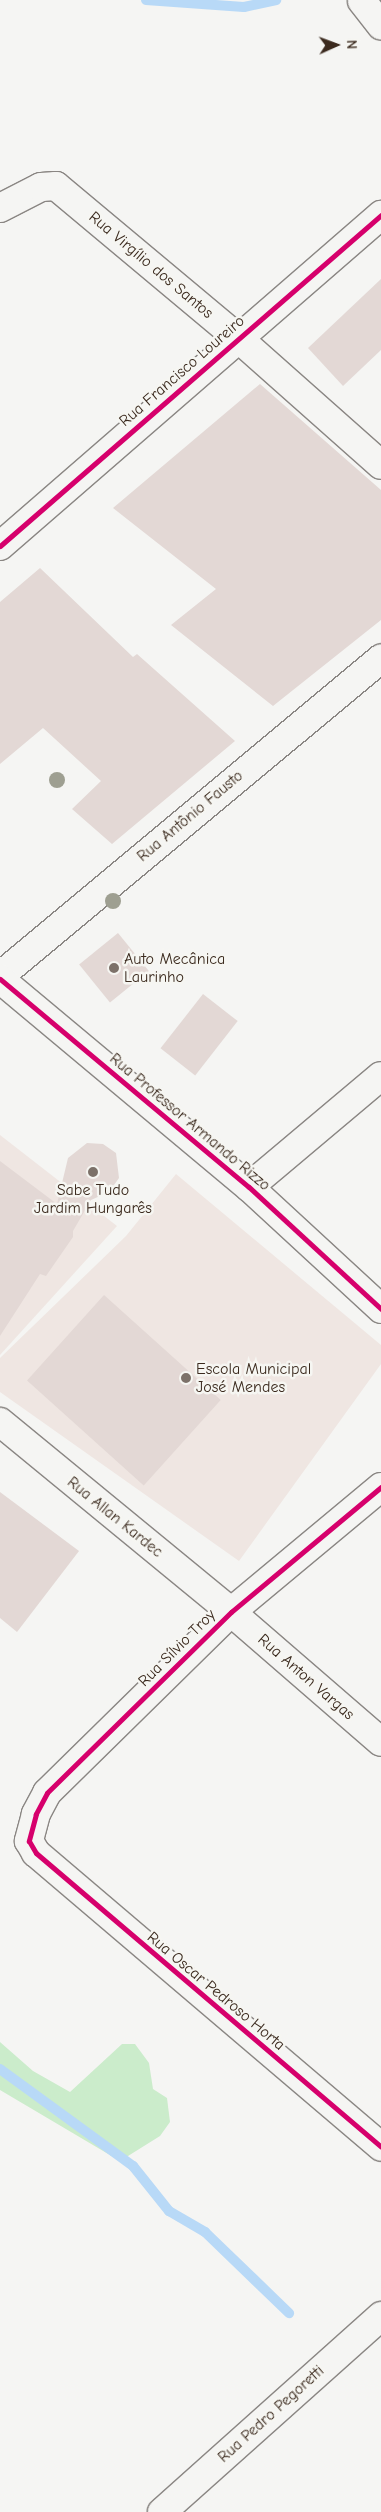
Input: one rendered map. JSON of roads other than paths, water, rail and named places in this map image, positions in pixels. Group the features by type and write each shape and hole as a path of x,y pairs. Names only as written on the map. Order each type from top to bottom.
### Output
{"street":[{"path":"362,1 381,25"},
{"name":"Rua Virgílio dos Santos","path":"0,208 41,187 56,186 238,338 381,465"},
{"name":"Rua Francisco Loureiro","path":"0,546 381,215"},
{"name":"Rua Antônio Fausto","path":"0,978 381,658"},
{"name":"Rua Professor Armando Rizzo","path":"0,978 248,1187 381,1309"},
{"path":"248,1187 381,1076"},
{"name":"Rua Allan Kardec","path":"0,1422 231,1612"},
{"name":"Rua Sílvio Troy","path":"36,1853 30,1841 32,1828 47,1793 231,1612 381,1487"},
{"name":"Rua Anton Vargas","path":"231,1612 381,1742"},
{"name":"Rua Oscar Pedroso Horta","path":"36,1853 381,2147"},
{"name":"Rua Pedro Pegoretti","path":"162,2512 381,2316"}],"waterway":[{"path":"146,0 244,7 276,0"},
{"path":"0,2069 133,2166 169,2211 205,2232 289,2313"}],"place":[{"name":"Auto Mecânica Laurinho","path":"114,968"},
{"name":"Sabe Tudo Jardim Hungarês","path":"93,1172"},
{"name":"Escola Municipal José Mendes","path":"186,1378"}]}
